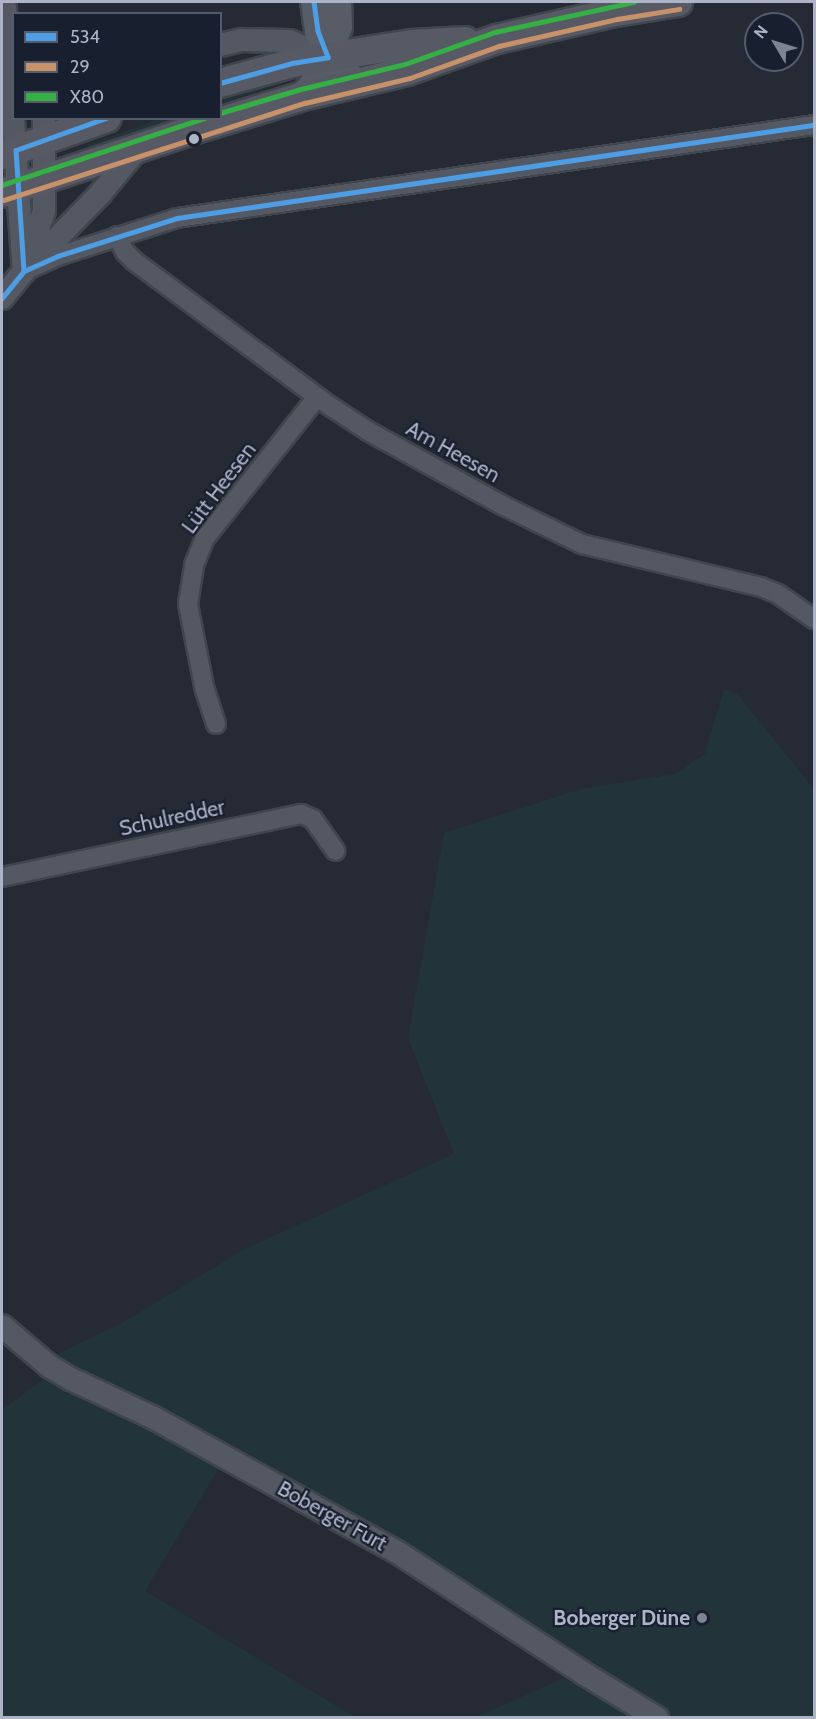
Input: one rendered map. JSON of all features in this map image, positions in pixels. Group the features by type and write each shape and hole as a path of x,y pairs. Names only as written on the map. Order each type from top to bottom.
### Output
{"main road":[{"path":"314,2 318,31 328,57 356,82"},
{"path":"303,96 319,76 328,57 339,27 338,2"},
{"path":"21,186 303,96 407,71 497,39 616,12 678,2"},
{"path":"222,82 328,57 411,44 497,39"},
{"path":"9,152 44,129 95,120"}],"street":[{"path":"7,11 5,40 9,152 21,186 24,271"},
{"path":"222,45 242,40 289,41 328,57"},
{"path":"24,271 58,256 177,218 814,126"},
{"path":"21,186 44,129"},
{"path":"2,298 24,271 100,194 138,147"},
{"path":"21,186 44,211 24,271"},
{"path":"2,219 22,236"},
{"name":"Am Heesen","path":"117,236 125,252 134,261 317,397 368,431 562,536 582,544 754,585 778,594 814,620"},
{"name":"Lütt Heesen","path":"216,724 205,691 188,604 194,565 205,538 317,397"},
{"name":"Schulredder","path":"2,877 301,814 313,819 335,850"},
{"name":"Boberger Furt","path":"2,1326 49,1366 71,1379 154,1418 397,1552 583,1673 657,1718"}],"shaded area":[{"path":"303,72 303,77 222,103 222,92"},
{"path":"156,120 171,120 90,155 87,145"},
{"path":"724,689 737,694 814,789 814,1717 676,1717 53,1356 124,1322 243,1250 454,1154 408,1038 444,833 581,789 675,774 705,754"},
{"path":"46,1377 147,1423 221,1465 145,1591 355,1717 2,1718 2,1410"},
{"path":"564,1678 630,1717 476,1717"}],"transit line":[{"name":"534","path":"314,2 318,31 328,57"},
{"name":"X80","path":"222,112 301,89 405,64 495,32 634,2"},
{"name":"29","path":"4,200 305,103 410,78 499,46 617,19 679,9"},
{"name":"534","path":"222,82 292,63 328,57"},
{"name":"534","path":"16,150 100,120"},
{"name":"X80","path":"2,185 198,120"},
{"name":"534","path":"2,298 24,271 58,256 177,218 814,125"},
{"name":"534","path":"16,150 24,271"}],"place":[{"name":"Boberger Düne","path":"702,1618"}]}
